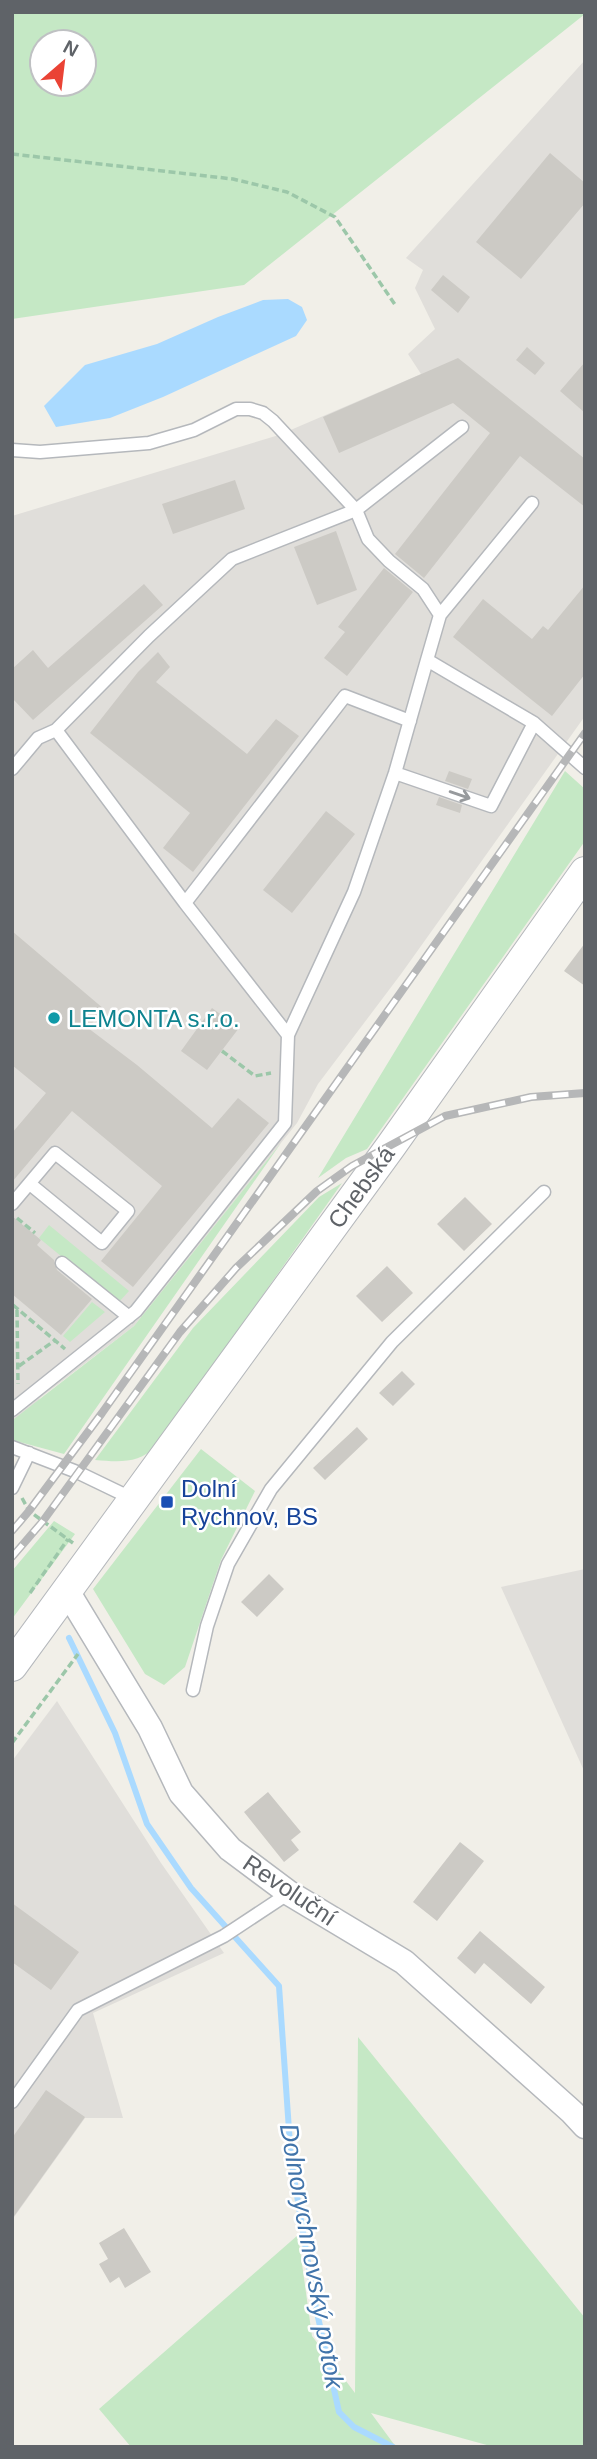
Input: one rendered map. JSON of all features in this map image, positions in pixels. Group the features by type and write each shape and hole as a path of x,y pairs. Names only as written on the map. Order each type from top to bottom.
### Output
{"street":[{"name":"Chebská","path":"12,1666 66,1591 80,1548 133,1499 399,1134 585,872"},
{"name":"Revoluční","path":"66,1591 150,1728 181,1793 230,1849 289,1893 404,1962 585,2126"}],"lane":[{"path":"12,450 40,452 149,443 194,430 236,409 263,413 356,510 368,539 389,561 423,589 440,615"},
{"path":"15,764 38,738 56,730 149,636 232,559 356,510 462,427"},
{"path":"12,1410 129,1317 285,1123 288,1035 354,891 395,773 440,615 533,503"},
{"path":"427,660 534,723 585,768"},
{"path":"185,903 345,696 410,721"},
{"path":"395,773 491,806 534,723"},
{"path":"56,730 288,1035"},
{"path":"13,1210 30,1184 55,1153 128,1211 102,1243 30,1184"},
{"path":"192,1690 207,1626 228,1564 271,1489 391,1342 544,1192"},
{"path":"62,1263 129,1317"},
{"path":"12,1447 77,1472 133,1499"},
{"path":"14,1486 29,1453"},
{"path":"12,2102 78,2010 224,1936 289,1893"}],"path":[{"path":"12,154 233,179 287,192 335,217 396,306"},
{"path":"222,1051 256,1076 287,1070"},
{"path":"13,1210 35,1233"},
{"path":"13,1305 66,1350"},
{"path":"17,1310 18,1389"},
{"path":"19,1366 54,1341"},
{"path":"14,1486 29,1511 80,1548 30,1592"},
{"path":"12,1743 80,1651"}],"shaded area":[{"path":"585,60 585,716 401,974 318,1084 297,1123 134,1326 40,1398 12,1452 12,516 279,435 421,374 408,354 435,329 415,288 423,270 406,258"},
{"path":"585,1569 585,1773 501,1587"},
{"path":"57,1701 161,1863 224,1953 93,2013 123,2118 85,2118 12,2220 12,1761"}],"green space":[{"path":"12,12 585,12 585,14 244,285 12,319"},
{"path":"565,771 585,789 585,841 367,1149 346,1158 318,1178"},
{"path":"281,1143 64,1454 12,1440 14,1419 134,1326"},
{"path":"342,1183 156,1446 136,1459 95,1460 193,1328 319,1197"},
{"path":"49,1225 129,1291 118,1303 39,1238"},
{"path":"92,1302 105,1312 70,1342 63,1336"},
{"path":"201,1449 255,1491 221,1560 185,1667 164,1685 145,1674 93,1589"},
{"path":"54,1521 75,1534 12,1619 12,1571"},
{"path":"358,2037 585,2318 585,2447 494,2447 371,2413 396,2447 131,2447 99,2409 298,2235 312,2336 355,2393"}],"water":[{"path":"288,299 302,307 307,320 296,336 163,397 110,418 56,427 44,406 85,365 157,344 263,300"}],"building":[{"path":"550,153 585,183 585,203 521,279 476,242"},
{"path":"443,275 470,297 458,313 431,290"},
{"path":"527,347 545,363 535,375 516,360"},
{"path":"458,358 585,459 585,507 520,456 424,578 395,554 490,433 453,403 339,453 323,417"},
{"path":"585,362 585,413 560,391"},
{"path":"235,480 245,509 173,534 162,504"},
{"path":"336,531 357,590 317,605 294,547"},
{"path":"384,568 413,592 347,676 324,658 345,632 338,627"},
{"path":"144,584 163,605 33,720 12,698 12,669 33,650 48,668"},
{"path":"585,585 585,674 552,716 453,637 483,599 532,639 543,626 548,630"},
{"path":"158,652 170,667 156,682 247,754 276,719 299,736 193,872 163,848 190,813 90,733 138,672"},
{"path":"449,771 472,779 468,789 445,781"},
{"path":"439,797 462,805 460,813 436,805"},
{"path":"326,811 355,834 292,913 263,890"},
{"path":"12,931 104,1009 88,1028 212,1128 238,1098 269,1123 133,1287 101,1261 162,1186 72,1111 12,1182 12,1133 46,1093 12,1065"},
{"path":"585,943 585,986 564,971"},
{"path":"212,1008 239,1028 207,1070 181,1051"},
{"path":"465,1197 492,1224 464,1251 437,1224"},
{"path":"12,1216 41,1240 37,1245 54,1260 57,1270 92,1299 61,1335 12,1294"},
{"path":"387,1266 413,1293 382,1322 356,1296"},
{"path":"402,1371 415,1384 393,1406 379,1393"},
{"path":"357,1427 368,1439 325,1480 313,1468"},
{"path":"269,1574 284,1589 257,1617 241,1602"},
{"path":"268,1792 301,1832 291,1840 299,1850 284,1862 244,1812"},
{"path":"460,1842 484,1861 437,1921 413,1902"},
{"path":"12,1903 79,1952 51,1990 12,1962"},
{"path":"480,1931 545,1987 531,2004 484,1963 475,1974 457,1958"},
{"path":"46,2090 85,2117 12,2219 12,2138"},
{"path":"124,2228 151,2272 125,2288 119,2277 110,2283 99,2264 108,2259 99,2243"}],"waterway":[{"name":"Dolnorychnovský potok","path":"69,1638 115,1733 147,1824 191,1888 279,1986 291,2159 314,2299 339,2412 354,2427 393,2447"}],"railway":[{"path":"12,1531 102,1413 585,733"},
{"path":"12,1557 43,1521 180,1332 236,1268 317,1191 352,1166 445,1116 531,1097 585,1093"}],"place":[{"name":"LEMONTA s.r.o.","path":"54,1018"},
{"name":"Dolní Rychnov, BS","path":"167,1502"}]}
